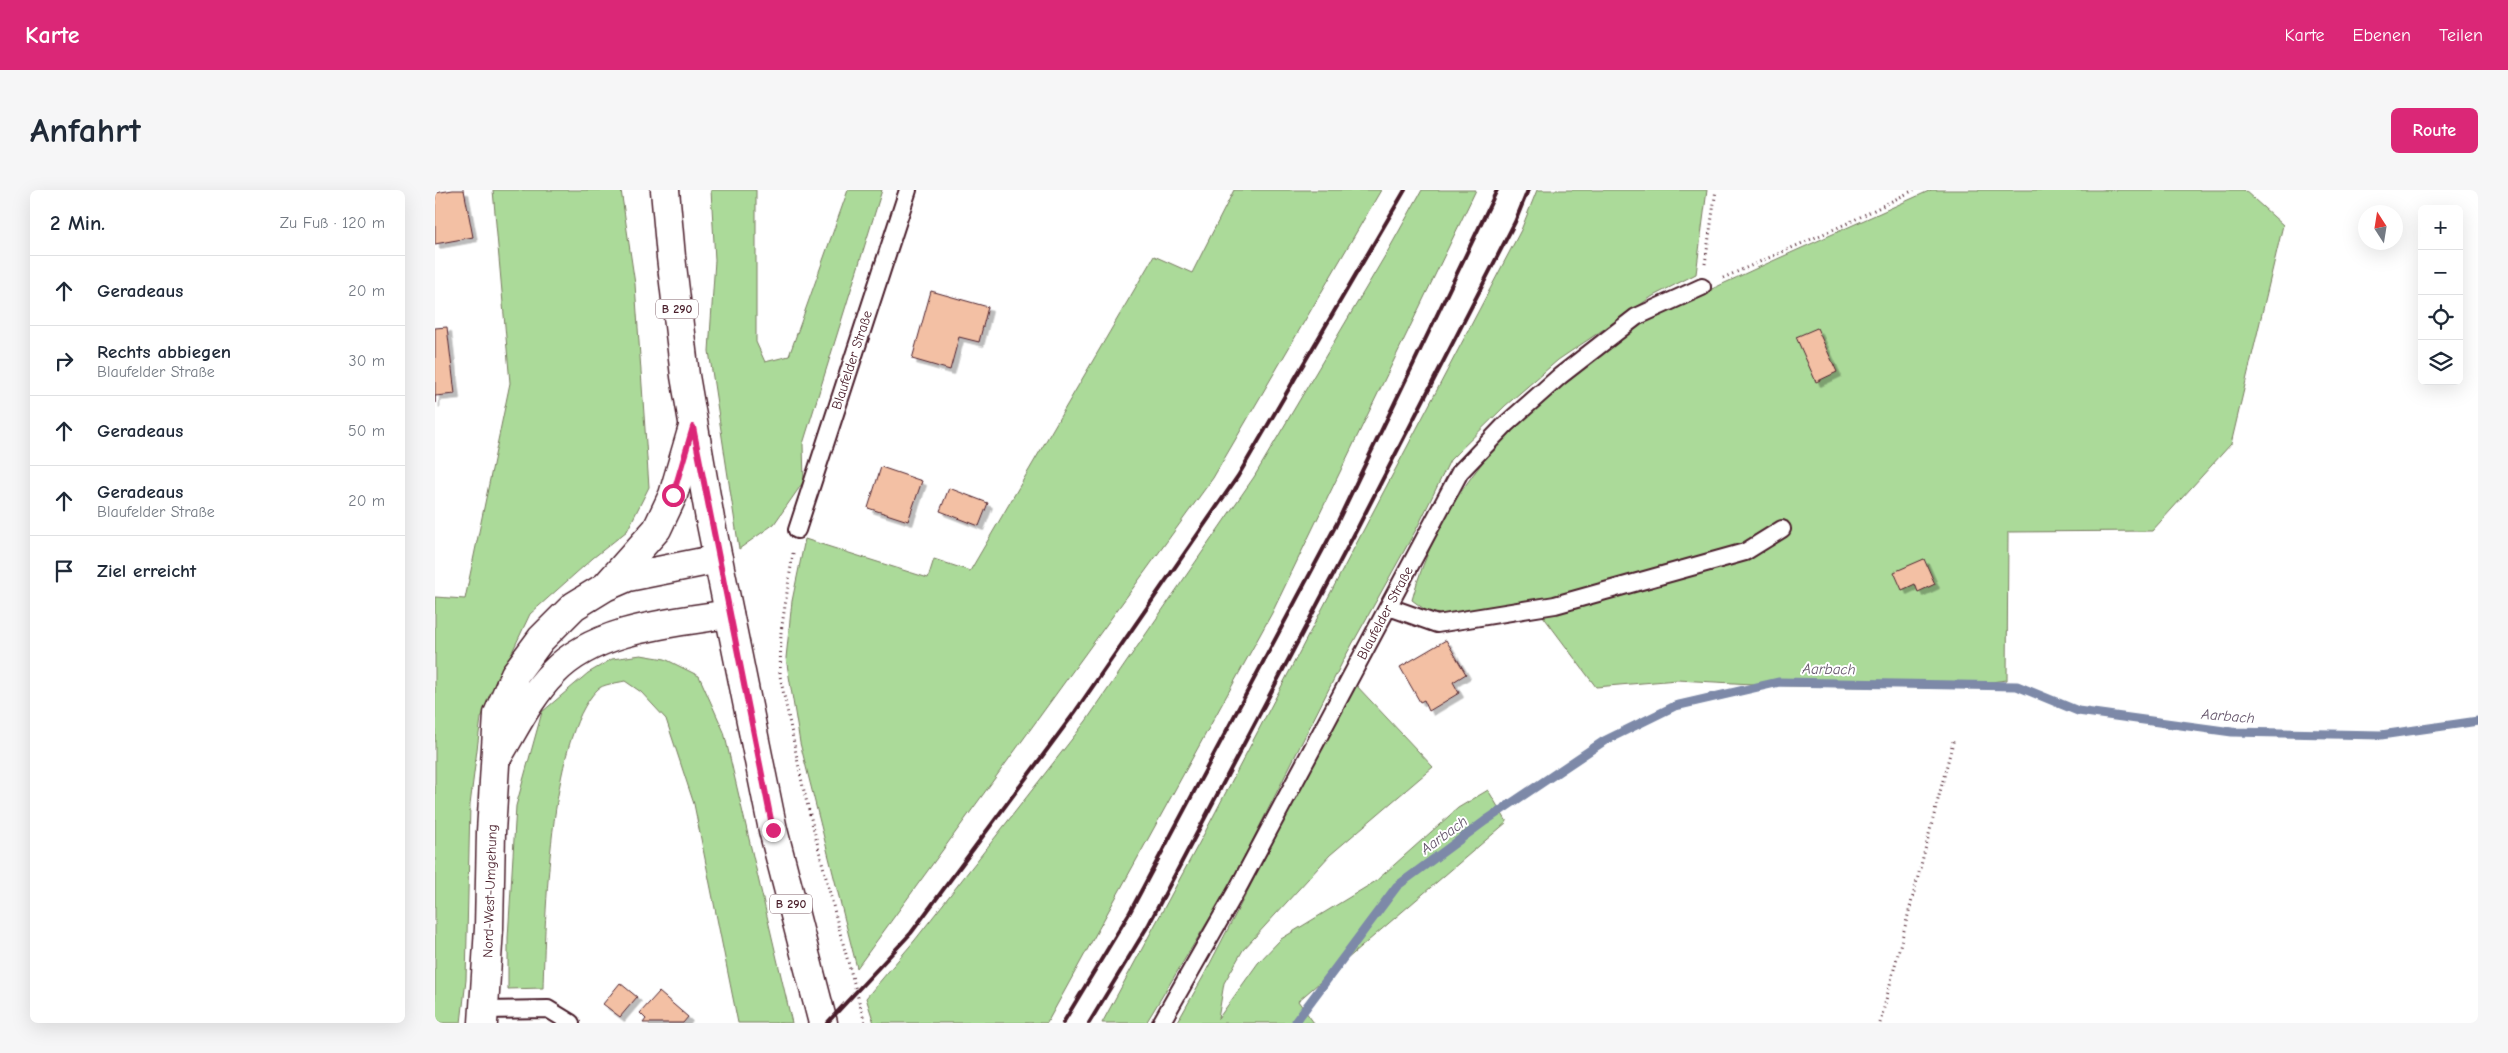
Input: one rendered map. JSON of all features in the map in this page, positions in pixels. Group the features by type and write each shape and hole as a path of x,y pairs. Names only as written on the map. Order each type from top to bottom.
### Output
{"main road":[{"name":"B 290","path":"665,190 671,258 693,427 718,559 773,830 823,1023"},
{"path":"605,587 657,529 673,495 693,427"},
{"name":"Nord-West-Umgehung","path":"484,1017 491,832 498,714 515,674 541,639 573,606 605,587 629,577 718,559"},
{"name":"Nord-West-Umgehung","path":"496,759 535,695 554,671 572,658 598,642 627,633 729,614"}],"lane":[{"name":"Blaufelder Straße","path":"797,530 909,190"},
{"name":"Blaufelder Straße","path":"1161,1023 1238,888 1460,472 1506,424 1560,376 1636,317 1702,287"},
{"path":"1389,607 1437,624 1555,605 1745,552 1782,529"},
{"path":"484,1017 548,1009 571,1023"}],"path":[{"path":"1702,287 1716,190"},
{"path":"1702,287 1848,223 1914,190"},
{"path":"797,530 781,632 781,676 803,787 865,1023"},
{"path":"1880,1023 1954,738"}],"green space":[{"path":"493,190 621,190 635,284 649,487 627,531 593,558 530,614 481,718 470,805 466,980 461,1023 435,1023 435,597 465,599 510,383"},
{"path":"711,190 756,190 756,342 765,362 789,356 848,190 882,190 803,444 804,481 774,524 739,549 709,351 715,260"},
{"path":"1234,190 1381,190 1213,478 857,968 800,743 786,658 792,601 805,539 928,578 934,559 970,571 1154,256 1192,273"},
{"path":"1422,190 1476,190 1272,613 1047,1023 874,1023 866,998 915,940 1086,721 1254,477"},
{"path":"1537,190 1707,190 1696,274 1653,296 1558,360 1505,406 1450,460 1418,526 1345,657 1231,883 1146,1023 1102,1023 1204,834 1521,230"},
{"path":"1931,190 2244,190 2283,225 2231,444 2152,531 2008,532 2007,680 1942,688 1790,686 1677,680 1596,687 1531,600 1456,616 1428,612 1412,600 1423,566 1437,533 1473,474 1519,422 1545,397 1601,350 1628,332 1681,303"},
{"path":"641,655 665,659 699,676 724,732 792,1023 738,1023 694,804 666,719 641,692 625,681 606,685 597,690 581,714 569,747 559,787 548,876 543,988 508,989 508,938 516,806 542,712 588,673 612,659"},
{"path":"1355,684 1433,767 1330,855 1243,950 1224,983 1218,1019 1258,963 1281,939 1376,881 1458,808 1488,790 1507,822 1298,1001 1314,1023 1177,1023 1203,977"}],"building":[{"path":"464,190 473,237 435,244 435,193"},
{"path":"931,291 988,307 979,342 959,337 950,370 912,359"},
{"path":"447,327 455,394 435,396 435,328"},
{"path":"1817,328 1837,372 1816,382 1796,337"},
{"path":"881,467 922,481 908,521 868,508"},
{"path":"949,488 988,503 979,526 940,511"},
{"path":"1924,559 1935,584 1918,592 1915,584 1902,590 1894,572"},
{"path":"1446,640 1466,674 1453,682 1459,693 1429,711 1424,700 1420,702 1400,667"},
{"path":"620,983 637,997 620,1017 603,1004"},
{"path":"659,992 688,1017 683,1023 643,1023 646,1019 640,1013"}],"waterway":[{"name":"Aarbach","path":"1296,1021 1397,886 1485,821 1604,741 1675,706 1779,682 2017,686 2078,711 2232,732 2381,735 2478,721"}],"railway":[{"path":"827,1023 911,933 1075,712 1238,476 1405,190"},
{"path":"1063,1023 1130,912 1336,525 1497,190"},
{"path":"1089,1023 1149,924 1356,531 1515,222 1528,190"}],"route":[{"path":"673,495 693,427 773,830"}]}
